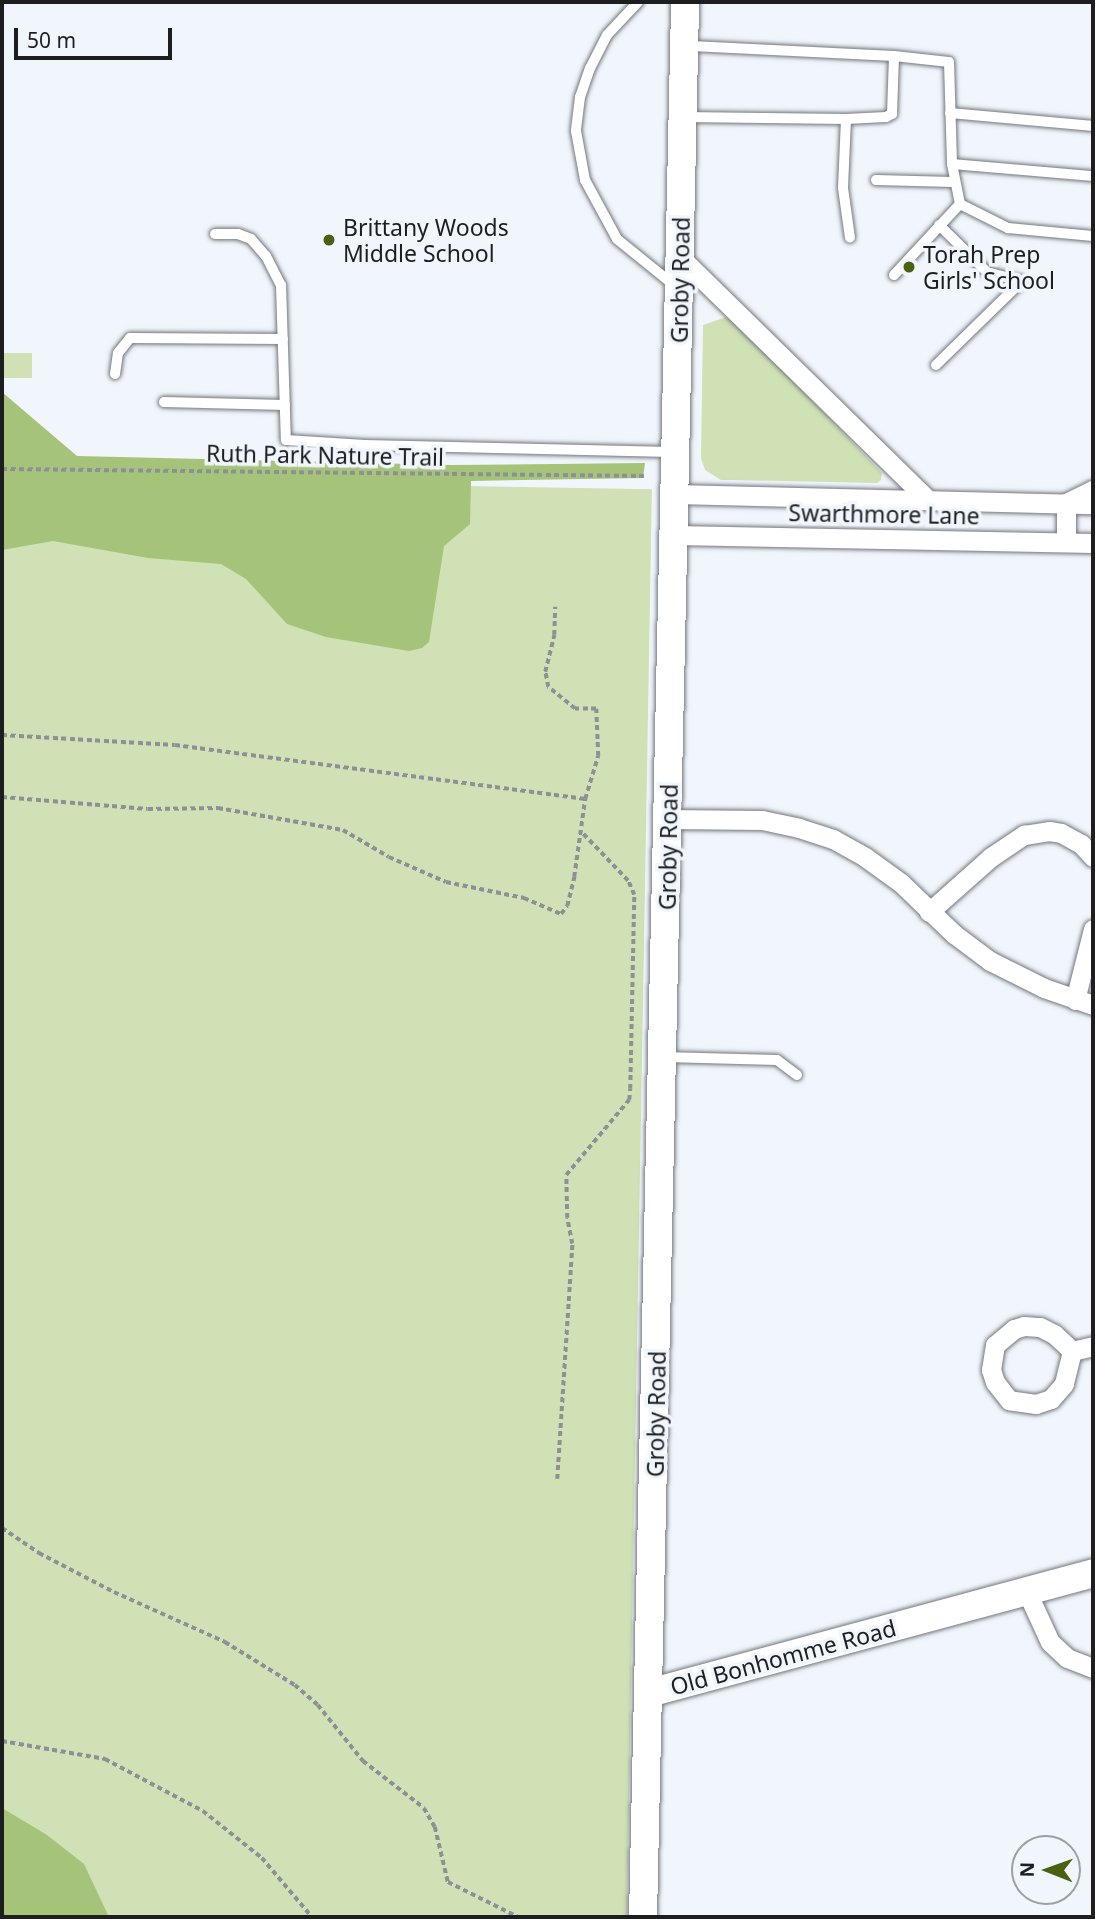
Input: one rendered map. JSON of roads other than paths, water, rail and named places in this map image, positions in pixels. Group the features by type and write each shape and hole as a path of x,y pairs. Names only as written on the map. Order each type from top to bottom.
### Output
{"street":[{"name":"Groby Road","path":"649,1693 685,2"},
{"name":"Swarthmore Lane","path":"680,257 928,500"},
{"path":"1066,542 1066,503 1093,490"},
{"name":"Swarthmore Lane","path":"675,494 1093,504"},
{"name":"Swarthmore Lane","path":"674,535 1093,543"},
{"path":"668,818 762,820 833,839 865,857 901,883 929,912 990,961 1084,1002 1093,929"},
{"path":"929,912 991,857 1024,835 1049,831 1061,833 1081,844 1093,857"},
{"path":"1040,1326 1054,1334 1072,1351 1064,1384 1051,1399 1036,1404 1009,1400 995,1382 991,1370 995,1345 1014,1329 1040,1326"},
{"path":"1072,1351 1093,1346"},
{"name":"Old Bonhomme Road","path":"643,1917 649,1693 1093,1573"},
{"path":"1027,1592 1050,1642 1067,1658 1093,1668"}],"lane":[{"path":"638,2 607,35 590,68 580,97 576,131 585,180 618,239 680,289"},
{"path":"684,46 949,62 953,182 960,204 1008,228 1093,236"},
{"path":"682,117 886,117 892,114 894,57"},
{"path":"950,113 1093,126"},
{"path":"846,119 843,188 850,238"},
{"path":"952,164 1093,176"},
{"path":"876,180 953,182"},
{"path":"894,275 960,204"},
{"path":"936,365 1022,281 987,272 939,225"},
{"path":"215,234 238,234 251,239 266,256 281,285 286,440 378,446 676,452"},
{"path":"115,374 118,353 130,338 283,339"},
{"path":"164,402 285,405"},
{"path":"663,1057 776,1060 797,1075"}],"place":[{"name":"Brittany Woods Middle School","path":"329,240"},
{"name":"Torah Prep Girls' School","path":"909,267"}]}
